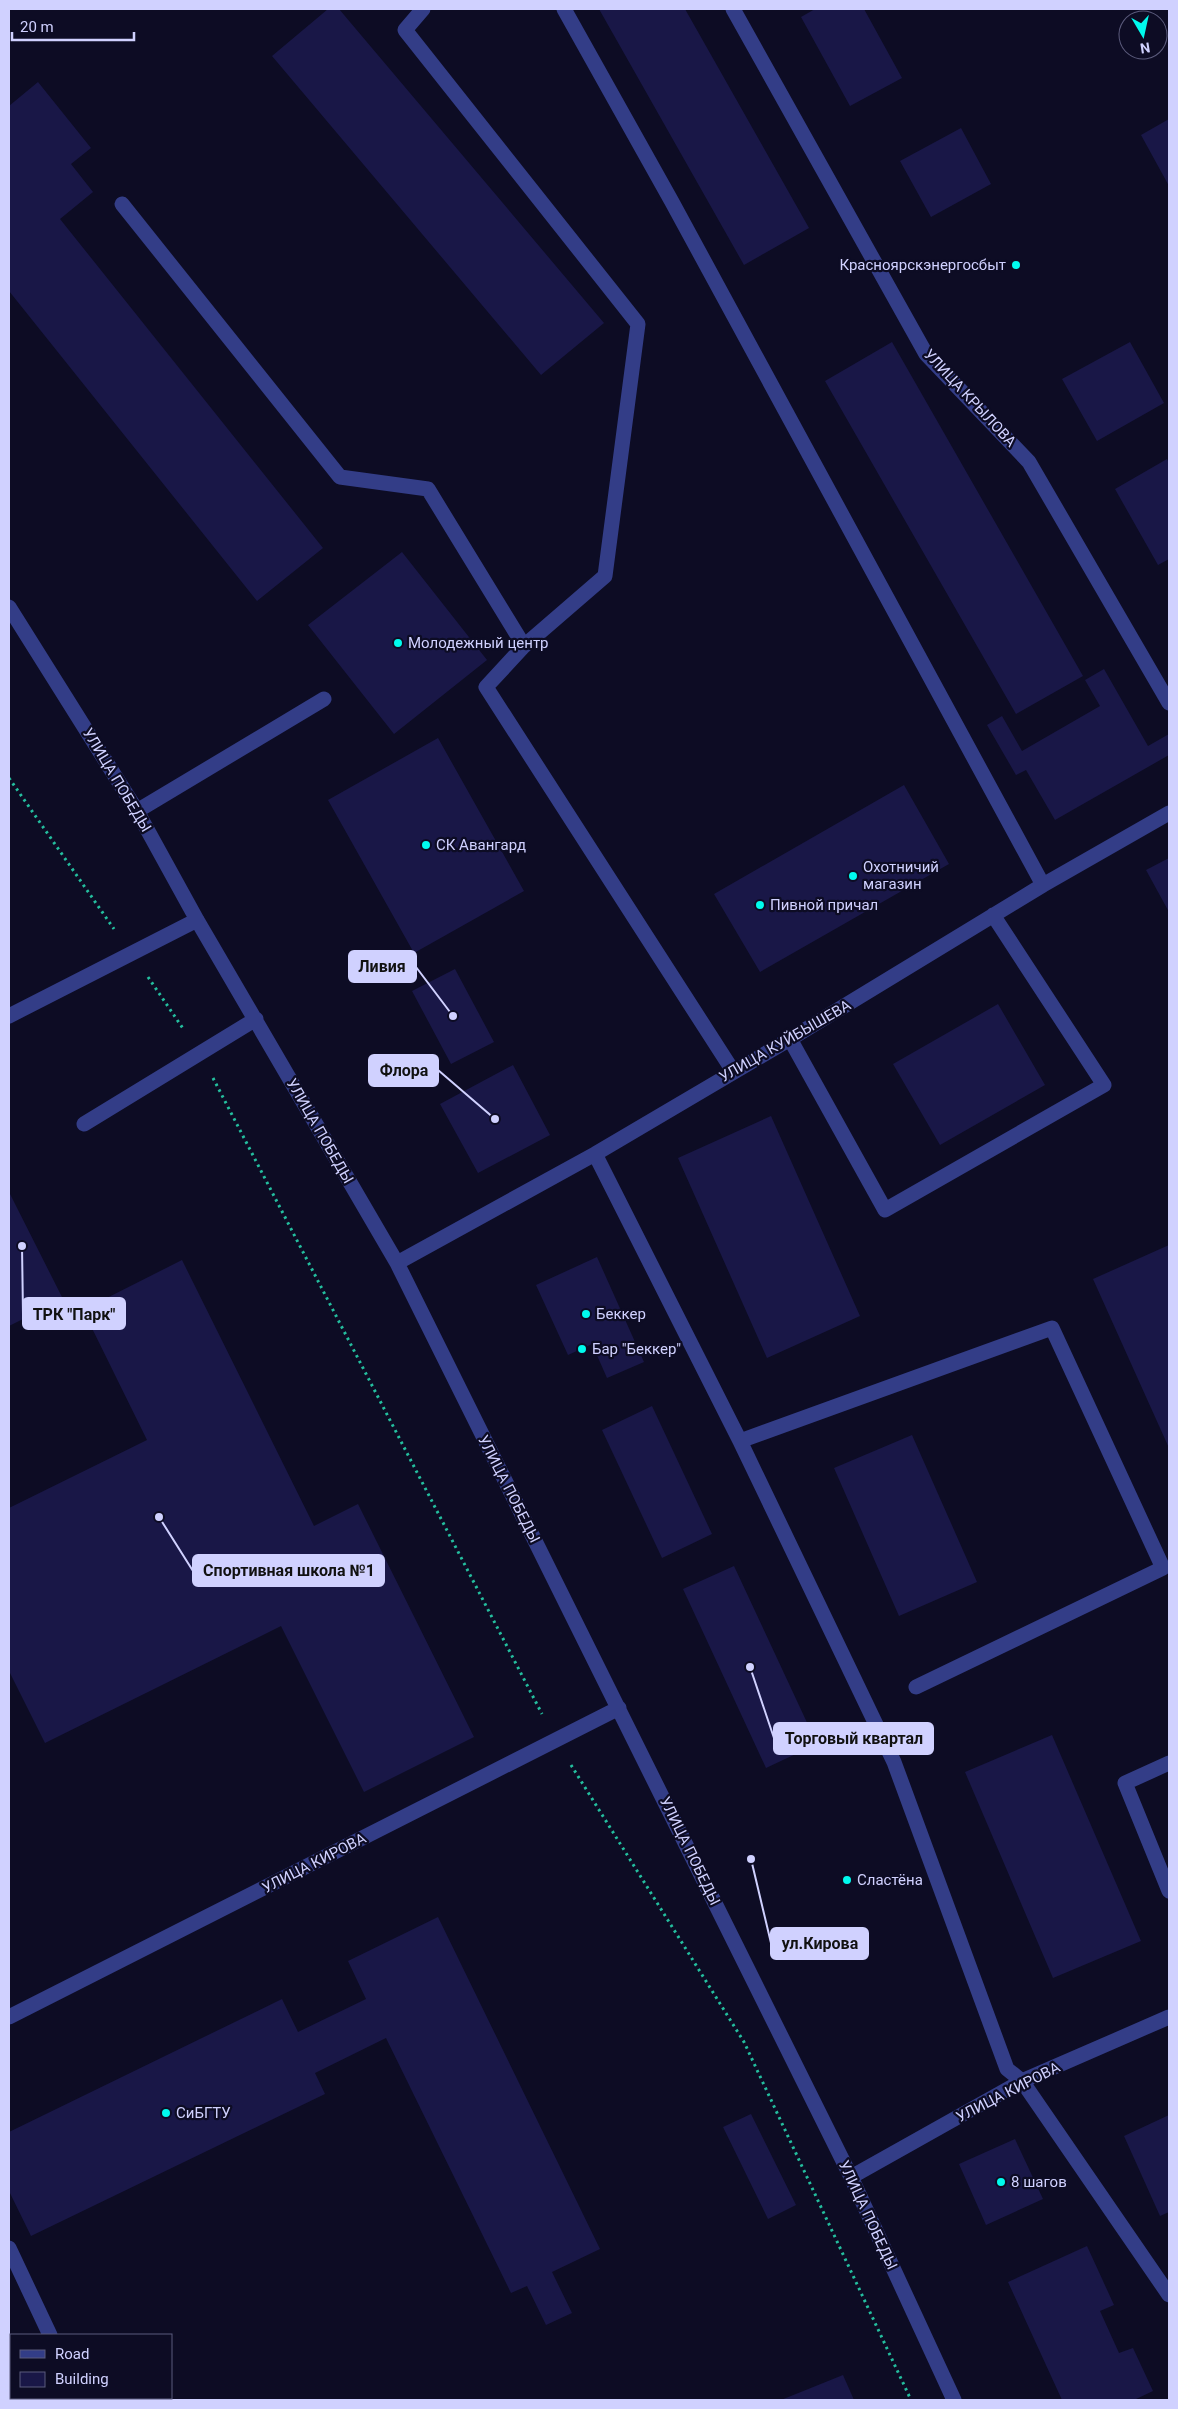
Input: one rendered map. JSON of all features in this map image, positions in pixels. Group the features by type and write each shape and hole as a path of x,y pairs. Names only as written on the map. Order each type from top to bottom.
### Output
{"street":[{"path":"422,9 405,30 638,324 605,576 524,646 486,687 733,1071"},
{"path":"564,9 686,228 1043,884"},
{"name":"УЛИЦА КРЫЛОВА","path":"733,9 926,354 1029,462 1169,703"},
{"path":"122,204 340,477 428,489 524,646"},
{"name":"УЛИЦА ПОБЕДЫ","path":"9,607 137,811 197,920 397,1263 852,2177 954,2400"},
{"path":"137,811 324,698"},
{"name":"УЛИЦА КУЙБЫШЕВА","path":"397,1263 595,1154 790,1039 1043,884 1169,813"},
{"path":"790,1039 885,1210 1104,1085 993,915"},
{"path":"9,1016 197,920"},
{"path":"84,1124 256,1020"},
{"path":"595,1154 740,1441 894,1762 1007,2070 1022,2081 1169,2295"},
{"path":"740,1441 1052,1328 1163,1568 916,1687"},
{"name":"УЛИЦА КИРОВА","path":"9,2017 619,1708"},
{"path":"1169,1763 1125,1782 1169,1891"},
{"name":"УЛИЦА КИРОВА","path":"852,2177 1022,2081 1169,2017"},
{"path":"9,2248 50,2334"}],"path":[{"path":"9,778 200,1053 556,1740 744,2042 911,2400"}],"building":[{"path":"328,9 339,9 604,323 541,375 272,56"},
{"path":"599,9 685,9 809,228 744,265"},
{"path":"815,9 864,9 902,78 850,106 801,17"},
{"path":"38,82 91,148 71,164 93,192 60,219 323,548 257,601 9,291 9,106"},
{"path":"1169,119 1169,186 1141,135"},
{"path":"961,128 991,184 931,217 900,161"},
{"path":"892,342 1083,676 1016,714 825,381"},
{"path":"1130,342 1164,403 1097,441 1062,379"},
{"path":"1167,459 1169,463 1169,559 1158,565 1115,489"},
{"name":"Молодежный центр","path":"402,552 487,660 394,734 308,625"},
{"path":"1104,669 1148,746 1169,734 1169,755 1055,820 1026,770 1016,775 987,725 1002,716 1022,751 1100,706 1085,680"},
{"name":"СК Авангард","path":"438,738 524,891 414,953 328,800"},
{"path":"904,785 949,864 760,972 714,894"},
{"path":"1169,858 1169,912 1146,870"},
{"path":"455,969 494,1042 451,1064 412,991"},
{"path":"998,1004 1045,1085 940,1145 893,1064"},
{"path":"513,1065 550,1135 478,1173 440,1104"},
{"path":"771,1116 860,1316 767,1358 678,1158"},
{"path":"9,1192 63,1299 9,1326"},
{"path":"1169,1245 1169,1448 1093,1279"},
{"name":"Беккер","path":"597,1257 644,1362 607,1378 592,1344 568,1355 536,1285"},
{"path":"182,1260 314,1526 358,1504 474,1737 364,1792 281,1626 45,1743 9,1671 9,1508 147,1440 83,1310"},
{"path":"652,1406 712,1534 662,1558 602,1430"},
{"path":"912,1435 977,1582 899,1616 834,1468"},
{"path":"734,1566 817,1744 766,1768 683,1589"},
{"path":"1052,1735 1141,1941 1053,1978 965,1772"},
{"name":"СиБГТУ","path":"438,1917 600,2249 552,2272 572,2313 546,2325 527,2286 511,2293 386,2038 315,2073 325,2094 31,2236 9,2191 9,2132 282,1999 298,2032 366,1999 348,1961"},
{"path":"751,2114 796,2205 768,2219 723,2127"},
{"path":"1169,2115 1169,2212 1160,2216 1124,2136"},
{"name":"8 шагов","path":"1015,2139 1043,2199 986,2225 959,2164"},
{"path":"1087,2246 1114,2305 1100,2311 1119,2353 1133,2348 1153,2391 1134,2400 1062,2400 1008,2282"},
{"path":"843,2375 854,2400 781,2400"}],"place":[{"name":"Красноярскэнергосбыт","path":"1016,265"},
{"name":"Молодежный центр","path":"398,643"},
{"name":"СК Авангард","path":"426,845"},
{"name":"Охотничий магазин","path":"853,876"},
{"name":"Пивной причал","path":"760,905"},
{"name":"Ливия","path":"453,1016"},
{"name":"Флора","path":"495,1119"},
{"name":"ТРК \"Парк\"","path":"22,1246"},
{"name":"Беккер","path":"586,1314"},
{"name":"Бар \"Беккер\"","path":"582,1349"},
{"name":"Спортивная школа №1","path":"159,1517"},
{"name":"Торговый квартал","path":"750,1667"},
{"name":"ул.Кирова","path":"751,1859"},
{"name":"Сластёна","path":"847,1880"},
{"name":"СиБГТУ","path":"166,2113"},
{"name":"8 шагов","path":"1001,2182"}]}
